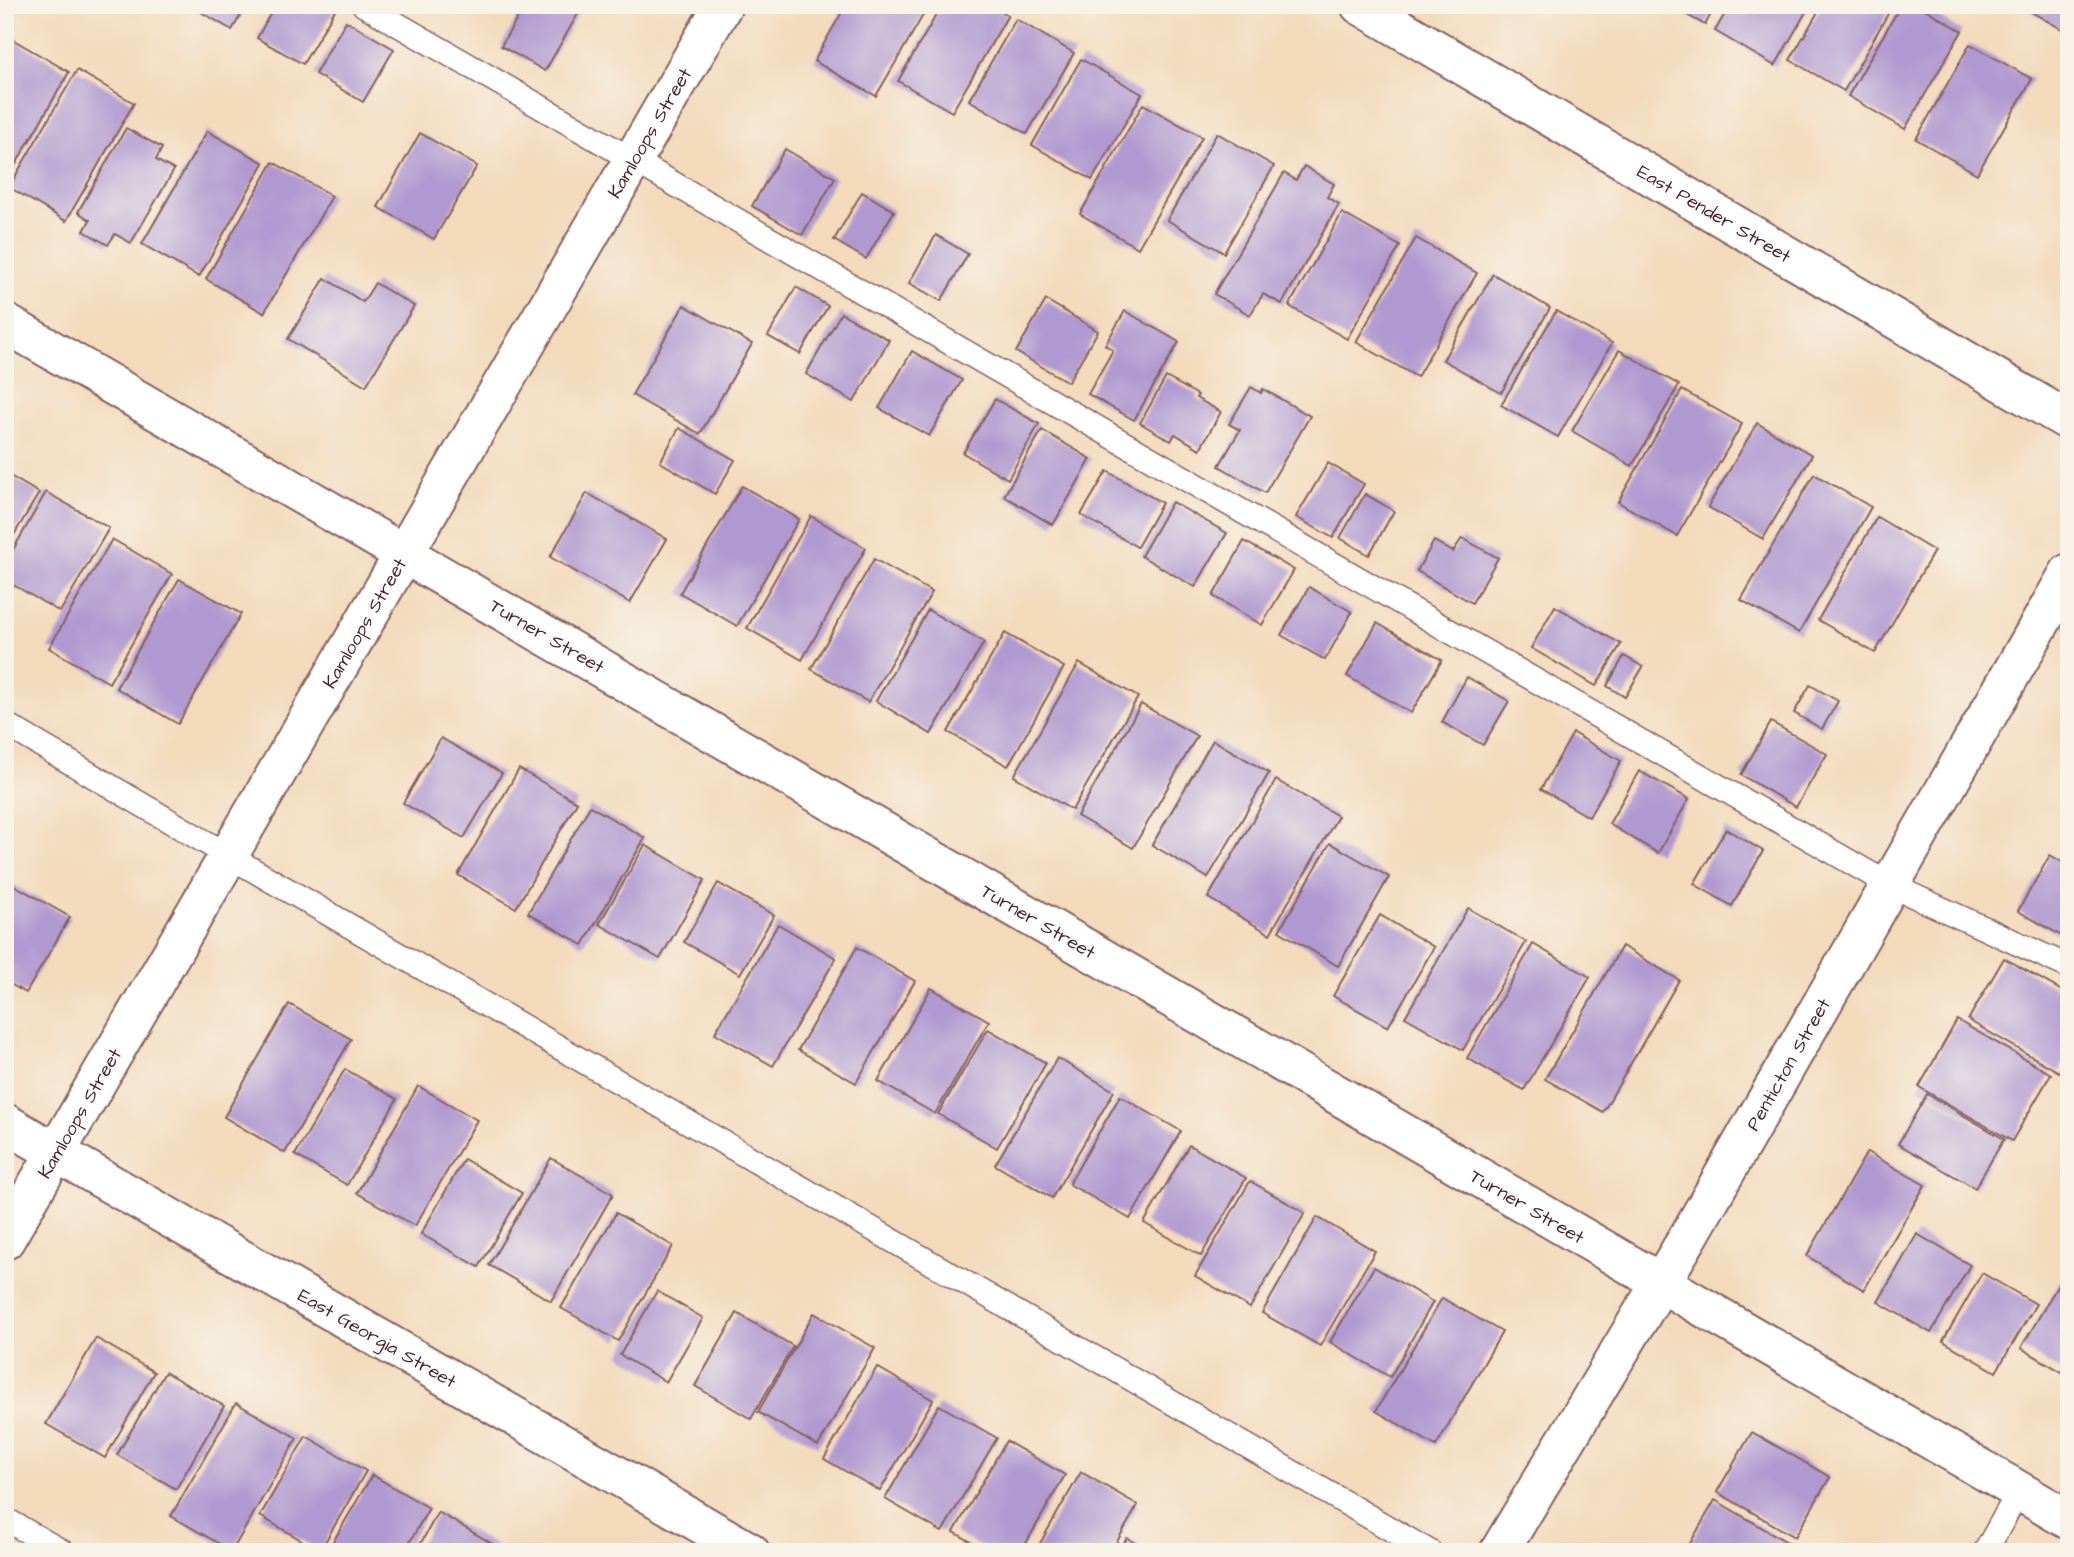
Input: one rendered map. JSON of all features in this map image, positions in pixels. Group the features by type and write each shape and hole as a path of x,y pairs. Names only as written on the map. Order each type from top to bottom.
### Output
{"street":[{"name":"Kamloops Street","path":"5,1240 723,5"},
{"name":"East Pender Street","path":"1360,5 2069,421"},
{"name":"Turner Street","path":"5,323 406,553 2069,1520"},
{"name":"Penticton Street","path":"1499,1552 1660,1283 2069,573"},
{"name":"East Georgia Street","path":"5,1123 750,1552"}],"lane":[{"path":"364,5 1890,885 2069,967"},
{"path":"5,724 1430,1552"},
{"path":"1985,1552 2019,1491"},
{"path":"5,1518 63,1552"}],"building":[{"path":"189,5 247,5 232,30"},
{"path":"275,5 331,5 336,8 303,64 257,38"},
{"path":"525,5 582,7 545,71 501,46"},
{"path":"846,5 929,5 876,96 814,61"},
{"path":"942,5 991,5 1008,15 952,112 898,81"},
{"path":"1669,5 1716,5 1705,25"},
{"path":"1730,5 1810,5 1775,66 1715,31"},
{"path":"1822,5 1893,5 1844,91 1790,60"},
{"path":"1901,5 1918,5 1962,31 1905,129 1848,96"},
{"path":"2019,5 2069,5 2069,33"},
{"path":"1016,19 1074,53 1027,134 969,100"},
{"path":"346,21 394,49 363,102 315,74"},
{"path":"5,35 69,72 5,183"},
{"path":"1970,44 2032,79 1977,174 1916,139"},
{"path":"1081,59 1142,94 1092,180 1032,145"},
{"path":"77,70 134,103 66,221 9,187"},
{"path":"1143,104 1202,137 1138,248 1080,214"},
{"path":"126,128 162,148 156,160 174,170 131,243 115,234 108,245 84,231 90,220 78,212"},
{"path":"207,131 264,163 199,277 142,244"},
{"path":"420,133 477,166 434,239 378,207"},
{"path":"1217,133 1274,166 1224,253 1167,220"},
{"path":"785,149 835,178 802,235 752,206"},
{"path":"273,162 332,196 264,313 206,279"},
{"path":"1304,166 1334,184 1327,197 1339,204 1282,304 1263,294 1250,315 1214,294 1284,173 1296,180"},
{"path":"862,192 894,211 866,259 834,240"},
{"path":"1342,213 1400,246 1347,339 1289,306"},
{"path":"936,235 968,254 941,301 909,283"},
{"path":"1416,238 1477,273 1417,377 1356,342"},
{"path":"1493,274 1550,308 1501,393 1443,360"},
{"path":"325,278 363,302 375,283 414,306 366,386 288,339"},
{"path":"796,287 828,306 800,354 768,336"},
{"path":"1046,300 1098,331 1068,382 1016,352"},
{"path":"684,305 752,344 700,434 632,395"},
{"path":"1125,311 1179,342 1134,420 1088,394 1113,350 1105,345"},
{"path":"1556,311 1612,343 1558,437 1501,405"},
{"path":"841,313 889,340 854,402 806,374"},
{"path":"1619,350 1679,385 1632,466 1572,431"},
{"path":"912,351 962,380 929,436 879,408"},
{"path":"1166,377 1221,412 1200,449 1175,434 1171,441 1140,423"},
{"path":"1251,387 1261,393 1263,389 1310,416 1265,493 1219,466 1240,430 1229,424"},
{"path":"1682,390 1742,424 1677,536 1618,502"},
{"path":"995,399 1039,424 1008,479 963,453"},
{"path":"1757,423 1812,455 1763,539 1708,507"},
{"path":"679,428 735,460 715,494 660,462"},
{"path":"1042,430 1091,459 1053,525 1004,496"},
{"path":"1328,463 1364,484 1333,538 1296,517"},
{"path":"1107,471 1162,503 1137,547 1081,515"},
{"path":"5,473 39,493 5,550"},
{"path":"1814,474 1871,507 1799,633 1741,600"},
{"path":"742,486 799,519 737,626 680,593"},
{"path":"46,492 109,528 60,612 5,580 5,564"},
{"path":"587,493 667,539 630,603 550,557"},
{"path":"1365,494 1394,511 1369,555 1340,538"},
{"path":"1172,502 1227,533 1195,587 1141,556"},
{"path":"811,516 866,548 802,660 747,628"},
{"path":"1877,517 1934,551 1875,653 1818,620"},
{"path":"1462,538 1498,558 1472,603 1417,571 1434,541 1453,552"},
{"path":"112,539 172,574 109,683 49,648"},
{"path":"1244,541 1294,570 1262,625 1213,596"},
{"path":"874,559 932,592 868,702 811,669"},
{"path":"179,579 241,614 178,724 116,688"},
{"path":"1309,587 1352,612 1325,660 1281,635"},
{"path":"1555,606 1621,644 1596,686 1531,648"},
{"path":"928,610 984,642 931,734 876,701"},
{"path":"1377,623 1442,660 1411,713 1347,676"},
{"path":"1005,633 1064,667 1008,766 948,732"},
{"path":"1624,656 1643,667 1625,697 1607,686"},
{"path":"1079,663 1138,697 1072,810 1014,776"},
{"path":"1467,677 1509,701 1483,745 1442,722"},
{"path":"1810,685 1838,701 1822,729 1794,713"},
{"path":"1141,704 1197,736 1133,848 1077,816"},
{"path":"1771,722 1827,754 1796,807 1741,775"},
{"path":"1573,733 1621,761 1589,817 1541,789"},
{"path":"441,738 502,773 464,838 403,803"},
{"path":"1213,740 1269,773 1208,878 1152,845"},
{"path":"519,769 577,802 516,908 458,875"},
{"path":"1639,771 1689,799 1658,853 1609,824"},
{"path":"1276,780 1338,816 1270,934 1208,898"},
{"path":"590,806 645,838 583,945 528,913"},
{"path":"1726,829 1763,851 1732,906 1694,884"},
{"path":"1330,843 1389,877 1338,966 1279,931"},
{"path":"645,845 705,880 660,959 599,924"},
{"path":"2050,855 2069,866 2069,940 2018,911"},
{"path":"7,881 70,917 26,993 5,981"},
{"path":"718,883 774,915 740,974 684,942"},
{"path":"1468,908 1526,942 1463,1050 1405,1017"},
{"path":"1380,915 1434,947 1388,1027 1333,996"},
{"path":"778,924 836,958 773,1066 715,1033"},
{"path":"1533,944 1590,977 1524,1090 1467,1058"},
{"path":"1622,946 1679,980 1603,1112 1545,1079"},
{"path":"857,947 915,981 856,1083 798,1050"},
{"path":"2004,958 2069,995 2069,1055 2059,1072 1968,1020"},
{"path":"931,988 989,1021 935,1114 878,1081"},
{"path":"289,1004 351,1039 285,1153 224,1117"},
{"path":"1957,1020 2051,1074 2012,1141 1919,1087"},
{"path":"988,1029 1046,1063 997,1148 938,1114"},
{"path":"1057,1058 1114,1091 1052,1198 995,1165"},
{"path":"345,1069 397,1099 347,1185 295,1155"},
{"path":"418,1086 477,1120 415,1226 357,1193"},
{"path":"1927,1094 2004,1139 1975,1188 1898,1144"},
{"path":"1120,1096 1181,1131 1130,1219 1069,1184"},
{"path":"1189,1145 1246,1178 1201,1256 1144,1223"},
{"path":"1867,1152 1925,1185 1864,1290 1807,1256"},
{"path":"551,1158 613,1194 551,1301 489,1265"},
{"path":"464,1159 522,1193 479,1267 421,1234"},
{"path":"1250,1181 1305,1213 1250,1308 1195,1276"},
{"path":"616,1213 673,1246 618,1341 561,1308"},
{"path":"1317,1217 1375,1251 1320,1346 1262,1313"},
{"path":"1917,1234 1970,1265 1931,1333 1878,1302"},
{"path":"2069,1266 2069,1376 2021,1348"},
{"path":"1374,1267 1433,1302 1390,1377 1330,1342"},
{"path":"1982,1273 2036,1304 1996,1372 1943,1341"},
{"path":"657,1291 703,1318 666,1382 620,1355"},
{"path":"1442,1298 1502,1332 1436,1446 1376,1411"},
{"path":"737,1313 793,1346 751,1419 695,1386"},
{"path":"814,1313 875,1348 818,1446 758,1412"},
{"path":"96,1338 154,1372 105,1458 46,1424"},
{"path":"877,1367 933,1400 880,1491 824,1459"},
{"path":"165,1372 224,1406 176,1489 117,1455"},
{"path":"236,1403 297,1438 232,1551 171,1516"},
{"path":"939,1405 997,1438 942,1532 885,1499"},
{"path":"1752,1432 1830,1477 1795,1537 1717,1492"},
{"path":"306,1436 366,1471 320,1551 260,1516"},
{"path":"1006,1441 1065,1475 1021,1552 989,1552 954,1532"},
{"path":"1081,1472 1138,1505 1111,1552 1035,1552"},
{"path":"372,1475 429,1508 404,1552 327,1552"},
{"path":"1715,1500 1804,1552 1685,1552"},
{"path":"438,1512 498,1547 495,1552 416,1552"},
{"path":"1127,1538 1150,1552 1119,1552"}]}
